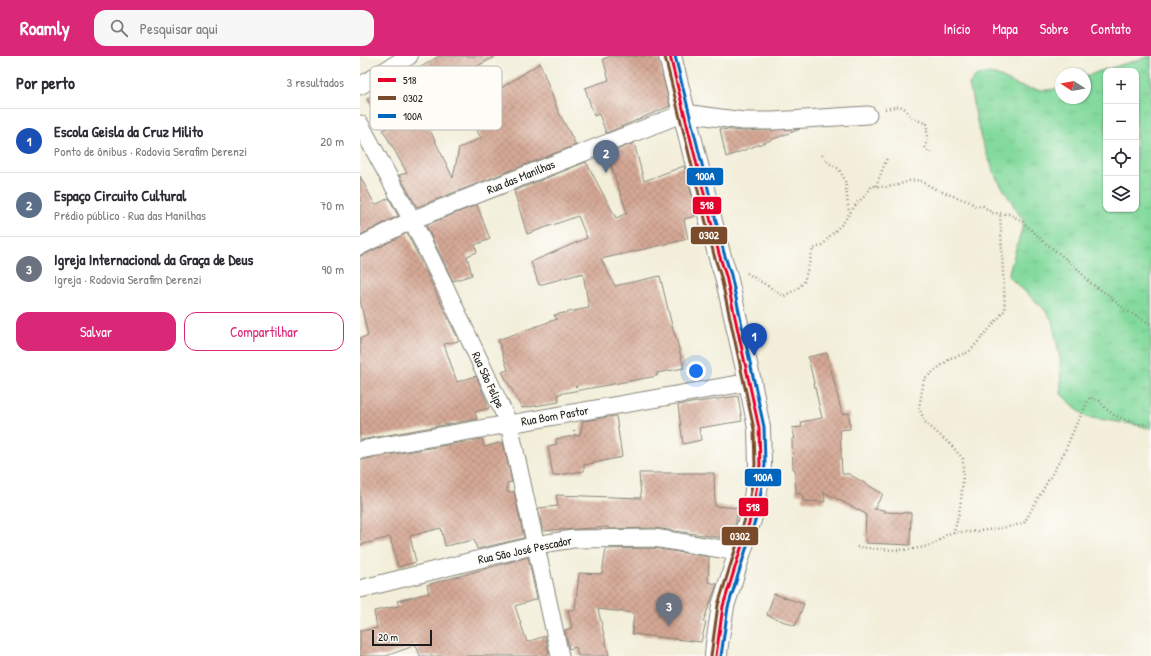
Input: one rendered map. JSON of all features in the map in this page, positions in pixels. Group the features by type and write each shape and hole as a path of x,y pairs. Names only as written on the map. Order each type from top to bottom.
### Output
{"main road":[{"path":"670,56 726,276 759,428 760,466 753,510 723,606 716,644 716,656"}],"street":[{"path":"393,66 409,56"},
{"path":"360,86 370,80"},
{"path":"684,113 742,121 773,121 868,115"},
{"name":"Rua das Manilhas","path":"360,246 412,220 684,113"},
{"name":"Rua São Felipe","path":"360,124 412,220 509,424 560,656"},
{"name":"Rua Bom Pastor","path":"360,450 750,382"},
{"name":"Rua São José Pescador","path":"360,590 536,545 573,539 654,538 740,552"}],"path":[{"path":"868,115 874,112 881,112 886,108 893,106 905,108 912,118 927,124 927,139 925,148 928,152 933,153"},
{"path":"822,155 829,163 839,169 845,180 849,213"},
{"path":"876,186 887,158"},
{"path":"726,276 746,272 784,296 797,289 804,282 813,249 823,245 843,223 849,213 872,186 887,187 919,180 937,190 970,202 975,206 984,206 992,213 1009,214 1022,221 1043,241 1074,266 1089,282 1107,294 1125,310 1151,324"},
{"path":"953,534 963,490 963,459 951,445 925,422 920,408 924,379 951,358 969,352 1005,310 1000,239 1000,213"},
{"path":"857,548 880,548 889,551 896,549 911,550 935,543 948,534 1010,527 1024,523 1062,458 1090,397 1100,401 1105,408 1114,415 1136,424 1151,424"}],"green space":[{"path":"1151,56 1151,429 1138,425 1086,417 1061,394 1060,358 1052,320 1043,308 1008,276 1024,222 996,177 981,139 969,84 981,75 993,74 1017,85 1028,88 1039,90 1055,89 1055,104 1091,104 1091,75 1103,70 1103,212 1139,212 1139,68 1110,68"}],"building":[{"path":"439,56 496,56 477,66 423,66"},
{"path":"611,56 658,56 670,106 606,133 599,114 594,116 585,88 609,80 603,59"},
{"path":"540,63 557,109 576,145 417,207 399,175 407,173 383,130 430,130 453,178 459,148 481,138 477,130 502,130 502,87"},
{"path":"720,129 743,131 800,129 726,157"},
{"path":"634,143 644,181 684,166 693,199 695,216 684,219 688,239 601,259 615,286 660,276 684,368 657,373 657,376 558,394 559,402 522,408 502,372 508,370 498,340 557,319 554,315 589,308 583,273 539,285 531,262 587,238 578,216 527,234 514,191 586,162 616,218 627,213 607,154"},
{"path":"360,176 375,205 389,198 398,216 360,235"},
{"path":"477,205 490,239 475,245 477,252 467,256 472,275 453,281 426,225"},
{"path":"407,233 459,341 444,344 457,382 476,376 489,408 475,412 477,419 360,440 360,338 368,336 360,300 360,256"},
{"path":"827,353 842,414 849,413 850,429 840,430 842,474 849,474 883,494 874,509 884,510 884,512 911,513 910,545 866,543 866,514 824,492 825,502 803,501 803,494 796,494 792,439 795,438 792,428 802,427 801,422 822,418 808,357"},
{"path":"738,396 742,421 699,428 701,440 683,444 678,405"},
{"path":"616,416 622,457 584,465 584,471 553,476 548,446 557,444 556,439 580,435 583,421"},
{"path":"482,439 484,447 503,442 512,482 507,483 507,492 514,492 524,538 477,549 474,540 445,546 441,528 410,536 416,562 398,567 390,537 360,545 360,460"},
{"path":"639,473 714,473 715,506 738,508 731,539 654,528 608,529 608,527 543,531 538,508 558,506 556,495 641,498"},
{"path":"653,548 709,557 708,582 717,584 703,622 706,622 701,642 632,634 634,613 598,609 609,656 578,656 576,647 569,649 565,630 572,628 568,610 575,610 579,573 602,574 606,549"},
{"path":"528,557 537,599 515,606 527,642 545,636 549,654 544,656 420,656 416,645 386,656 360,656 360,631 377,628 374,611 399,606 397,601 429,593 427,585"},
{"path":"774,594 804,604 795,626 767,615"}],"transit line":[{"name":"518","path":"670,56 719,254 726,276 759,428 760,465 753,510 723,606 716,656"},
{"name":"100A","path":"675,56 724,253 731,275 764,427 765,465 758,511 728,607 721,656"},
{"name":"0302","path":"665,57 714,255 721,277 754,429 755,465 748,509 718,605 711,656"}],"place":[{"name":"Espaço Circuito Cultural","path":"606,173"},
{"name":"Escola Geisla da Cruz Milito","path":"754,356"},
{"name":"Igreja Internacional da Graça de Deus","path":"669,626"}]}
